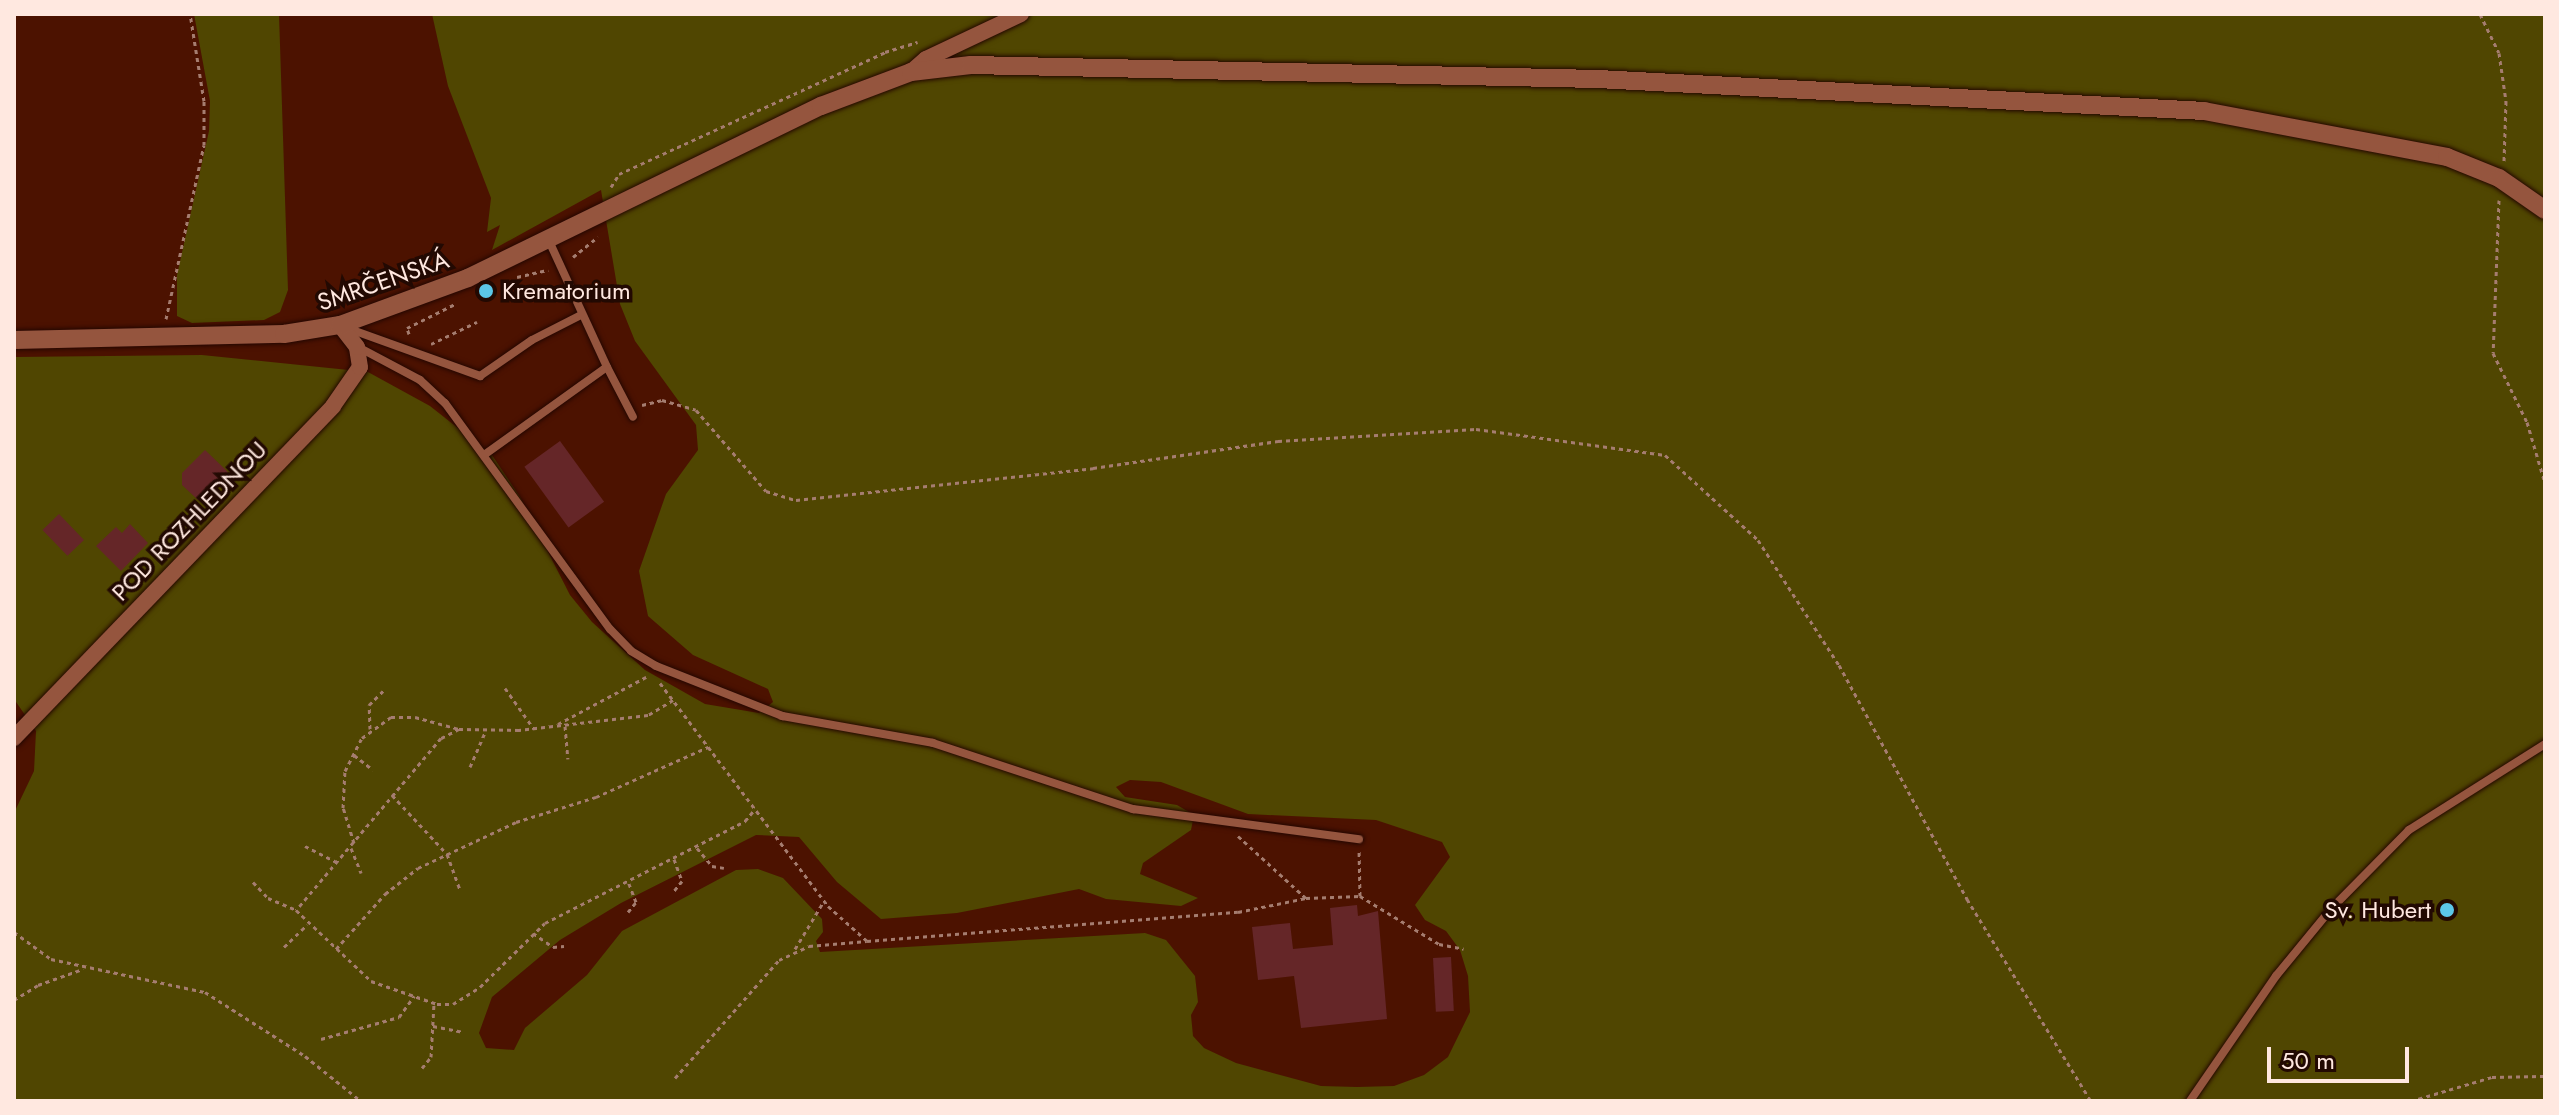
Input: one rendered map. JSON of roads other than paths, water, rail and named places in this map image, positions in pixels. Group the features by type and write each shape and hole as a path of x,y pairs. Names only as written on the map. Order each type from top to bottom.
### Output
{"street":[{"path":"911,72 947,48 1021,14"},
{"name":"SMRČENSKÁ","path":"14,340 284,334 340,325 419,299 821,106 911,72 1011,65 1598,79 2204,111 2447,157 2499,178 2545,210"},
{"path":"340,325 357,347"},
{"name":"POD ROZHLEDNOU","path":"14,738 333,406 360,367 357,347"}],"lane":[{"path":"547,238 630,413"},
{"path":"340,325 480,376 532,340 581,315"},
{"path":"357,347 420,380 445,403 610,629 641,657 782,716 933,743 1133,809 1359,839"},
{"path":"484,455 607,367"},
{"path":"2190,1101 2276,976 2331,909 2409,830 2545,744"}],"place":[{"name":"Krematorium","path":"486,291"},
{"name":"Sv. Hubert","path":"2447,910"}]}
